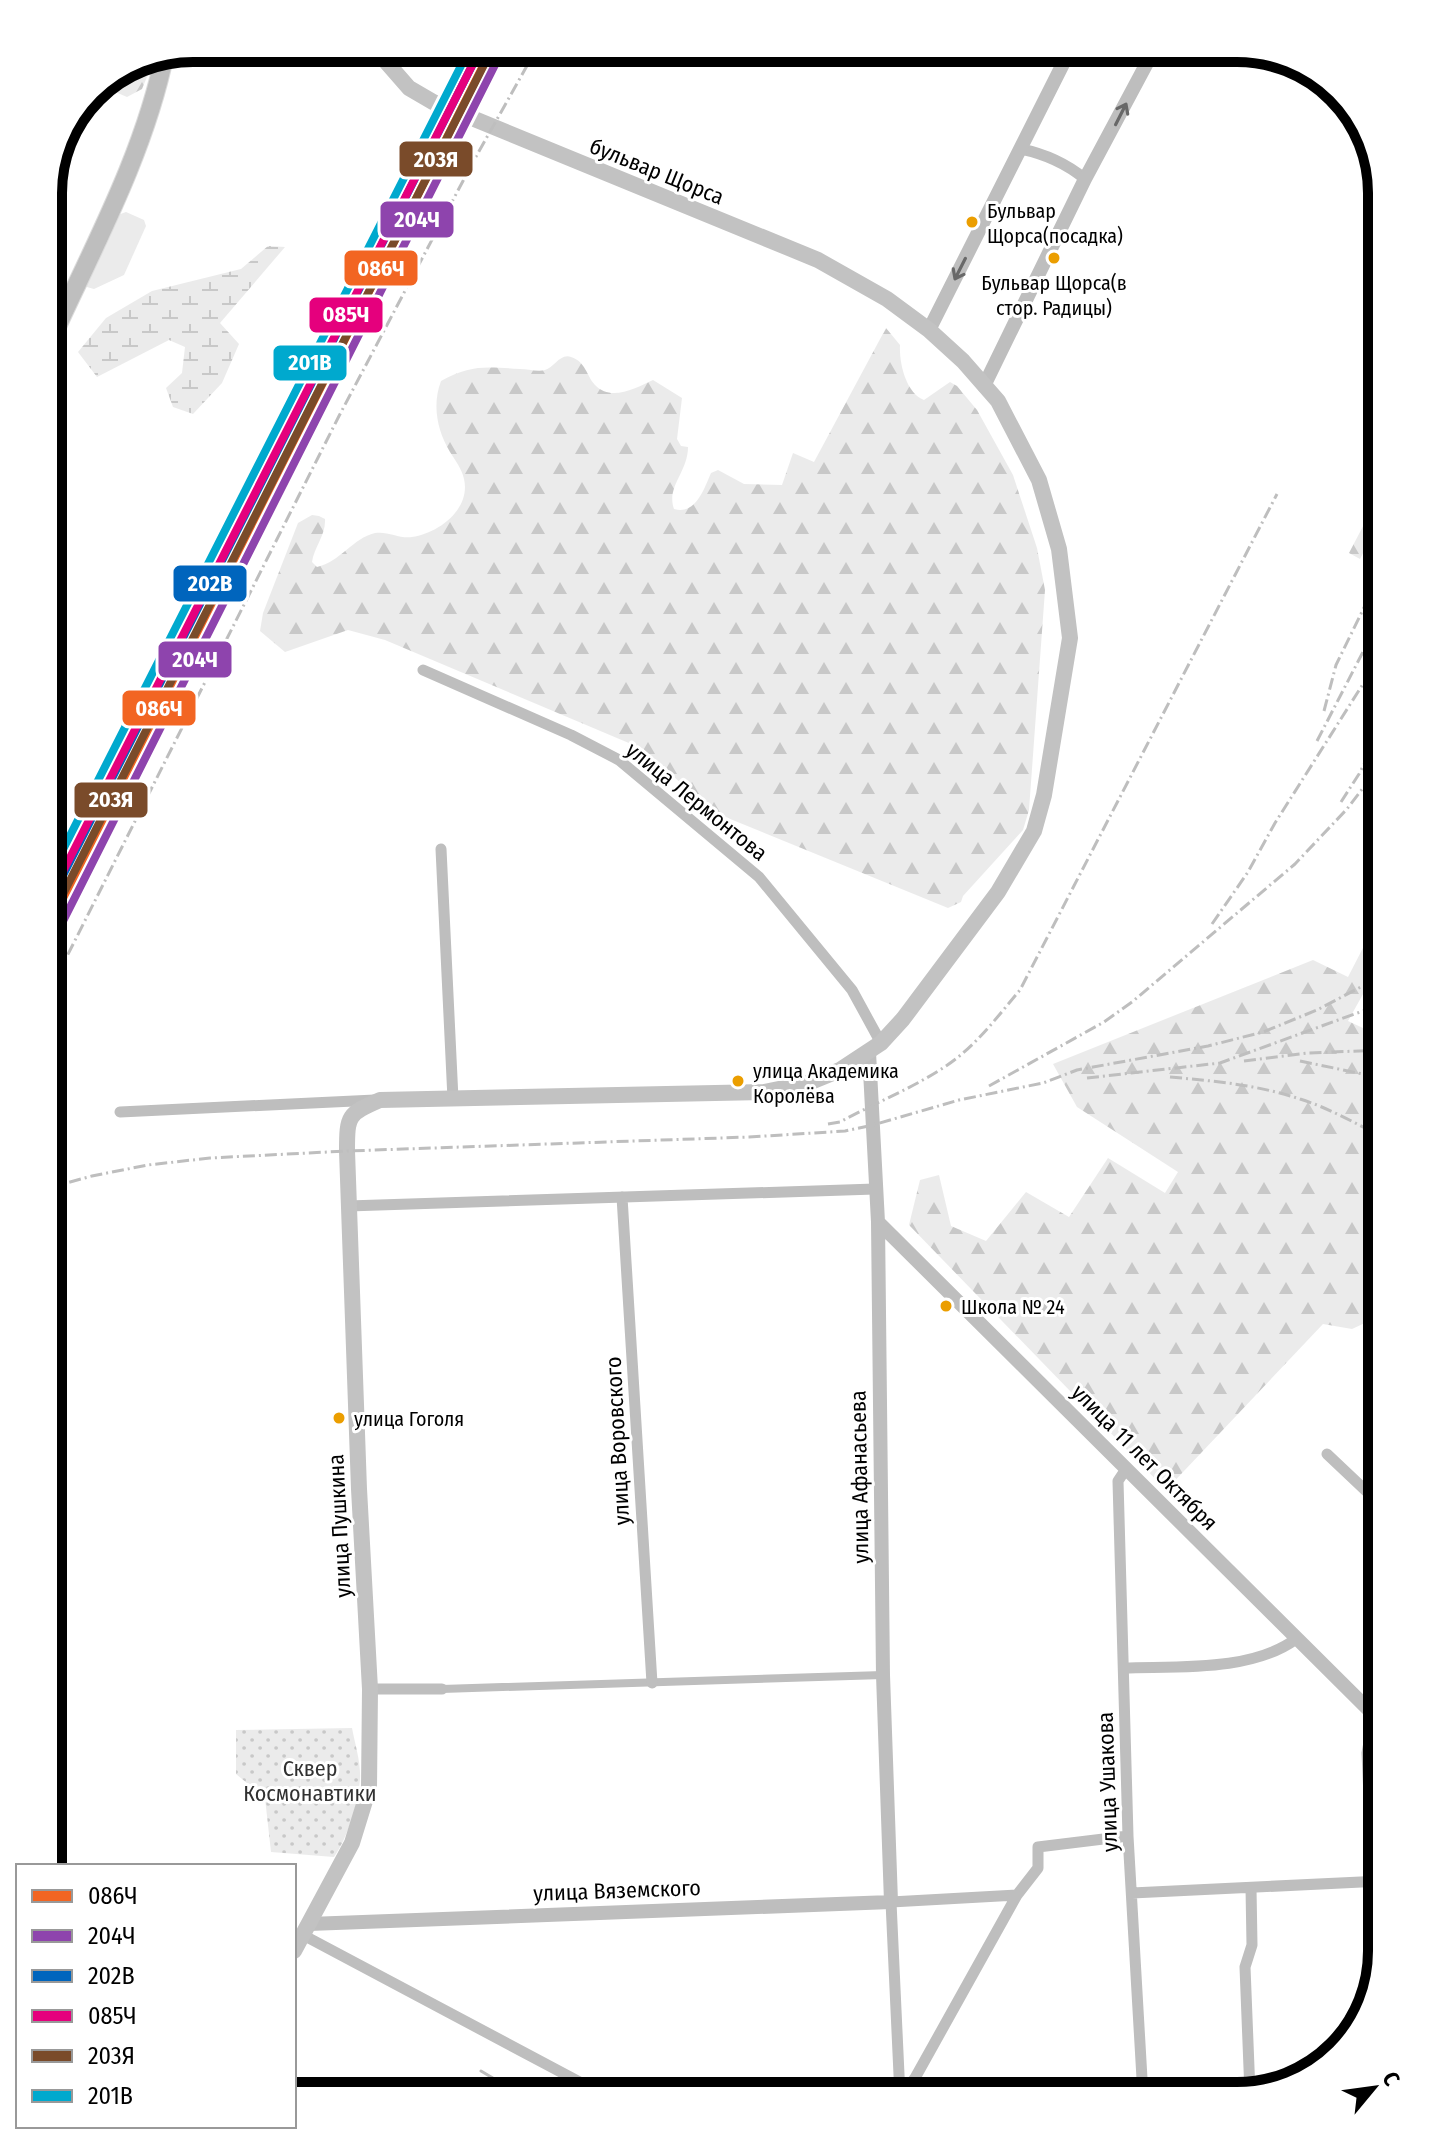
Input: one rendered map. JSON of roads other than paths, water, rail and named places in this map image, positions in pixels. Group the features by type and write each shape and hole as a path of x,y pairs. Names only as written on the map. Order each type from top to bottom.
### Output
{"main road":[{"name":"бульвар Щорса","path":"386,62 409,88 433,102 818,260 887,299 929,330 984,386"},
{"path":"62,315 124,179 158,89 162,66"},
{"path":"348,1124 355,1111 380,1100 764,1092 808,1083 840,1070 875,1048 903,1019 998,892 1034,831 1044,795 1070,638 1059,549 1035,469 998,401 984,386"},
{"name":"улица Пушкина","path":"296,1948 352,1843 369,1788 370,1689 359,1489 348,1206 348,1124"}],"street":[{"path":"929,330 1064,62"},
{"path":"984,386 1085,179 1148,62"},
{"path":"1021,149 1037,152 1072,168 1085,179"},
{"name":"улица Лермонтова","path":"423,670 571,735 619,760 759,877 852,990 875,1048"},
{"path":"441,849 453,1099"},
{"name":"улица Афанасьева","path":"875,1048 883,1675 891,1902"},
{"path":"120,1112 380,1100"},
{"path":"326,1101 337,1109 348,1124"},
{"path":"348,1206 875,1189"},
{"name":"улица Воровского","path":"622,1197 652,1683"},
{"name":"улица 11 лет Октября","path":"878,1222 1296,1639 1368,1705"},
{"path":"1327,1454 1368,1493"},
{"name":"улица Ушакова","path":"1126,1469 1118,1481 1128,1836 1142,2082"},
{"path":"1124,1668 1201,1666 1261,1657 1281,1650 1296,1639"},
{"path":"370,1689 883,1675"},
{"path":"912,2082 1017,1895 1038,1868 1038,1847 1128,1836"},
{"path":"1132,1893 1368,1882"},
{"path":"1250,2081 1245,1967 1252,1945 1251,1888"},
{"name":"улица Вяземского","path":"306,1930 1017,1895"},
{"path":"891,1902 899,2082"},
{"path":"306,1930 581,2082"}],"waterway":[{"path":"481,2071 499,2082"}],"railway":[{"path":"62,966 339,416 529,62"},
{"path":"828,1124 840,1122 946,1066 977,1040 1020,990 1277,494"},
{"path":"1324,711 1336,665 1368,599"},
{"path":"1317,741 1368,642"},
{"path":"1212,924 1248,872 1275,823 1368,676"},
{"path":"1341,802 1368,757"},
{"path":"989,1086 1104,1022 1132,1002 1295,864 1347,809 1368,781"},
{"path":"62,1184 148,1165 210,1158 845,1131 959,1100 1043,1083 1077,1070 1208,1046 1263,1032 1317,1010 1368,983"},
{"path":"1087,1078 1220,1063 1368,1009"},
{"path":"1244,1061 1308,1053 1368,1051"},
{"path":"1300,1061 1368,1075"},
{"path":"1170,1077 1236,1084 1284,1094 1338,1114 1368,1129"}],"place":[{"name":"Бульвар Щорса(посадка)","path":"972,222"},
{"name":"Бульвар Щорса(в стор. Радицы)","path":"1054,258"},
{"name":"улица Академика Королёва","path":"738,1081"},
{"name":"Школа № 24","path":"946,1306"},
{"name":"улица Гоголя","path":"339,1418"}],"park label":[{"name":"Сквер Космонавтики","path":"310,1780"}]}
